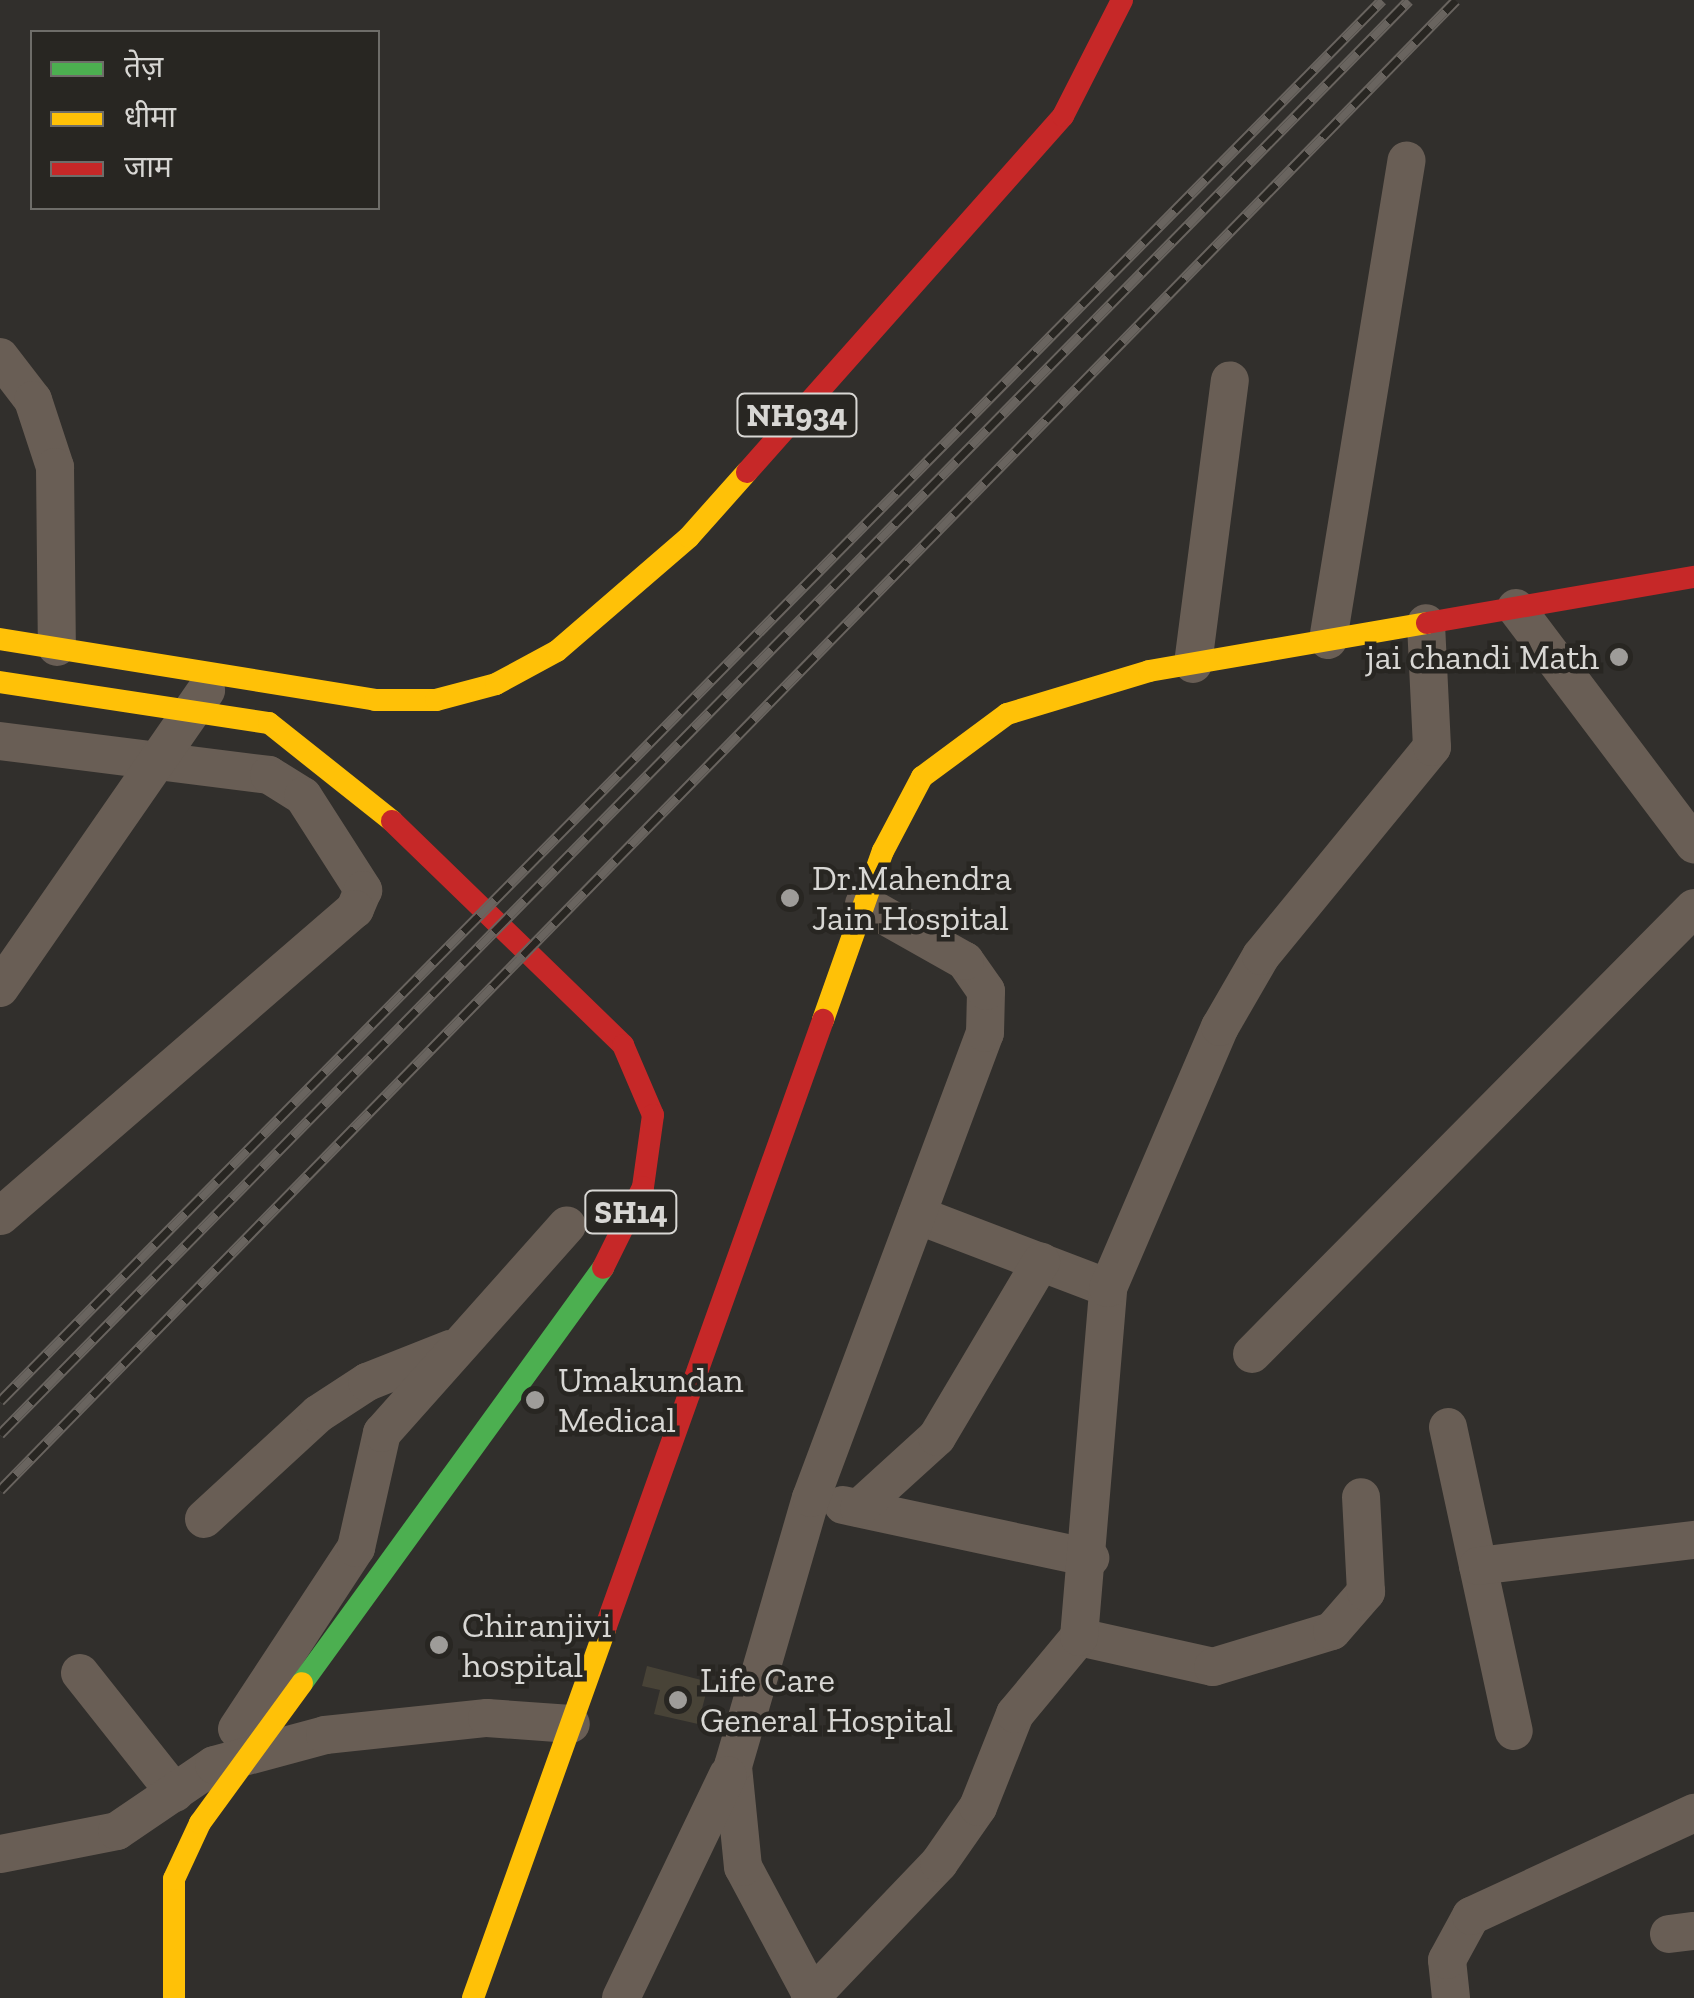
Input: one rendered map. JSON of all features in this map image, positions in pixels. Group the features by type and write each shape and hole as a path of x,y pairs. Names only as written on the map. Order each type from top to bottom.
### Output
{"main road":[{"name":"NH934","path":"0,639 220,669 376,700 436,700 496,684 623,602 1062,116 1122,0"},
{"path":"473,1998 864,904 922,777 993,724 1193,664 1694,577"},
{"name":"SH14","path":"0,682 210,708 269,723 314,753 572,990 623,1046 653,1115 643,1187 610,1258 200,1824 174,1879 174,1998"}],"street":[{"path":"1328,640 1407,160"},
{"path":"0,357 33,400 56,467 57,647"},
{"path":"1193,664 1230,380"},
{"path":"1516,608 1694,844"},
{"path":"732,1766 743,1866 811,1997 940,1863 978,1807 1015,1714 1079,1637 1090,1558 1108,1288 1220,1027 1261,956 1432,746 1426,623"},
{"path":"6,972 220,669"},
{"path":"0,741 270,775 302,796 363,890 354,909 0,1216"},
{"path":"621,1998 732,1766 811,1498 985,1033 986,991 965,962 864,904"},
{"path":"1252,1354 1694,908"},
{"path":"916,1216 1108,1288"},
{"path":"0,1854 116,1831 214,1764 356,1548 382,1433 567,1225"},
{"path":"859,1508 937,1437 1040,1262"},
{"path":"204,1519 318,1414 367,1382 454,1348"},
{"path":"1448,1427 1514,1732"},
{"path":"1079,1637 1213,1667 1332,1631 1366,1592 1361,1497"},
{"path":"811,1498 1090,1558"},
{"path":"1478,1566 1694,1540"},
{"path":"80,1673 175,1792"},
{"path":"214,1764 398,1722 571,1724"},
{"path":"1451,1998 1447,1960 1471,1916 1694,1814"}],"building":[{"path":"647,1666 709,1682 698,1724 654,1714 660,1690 642,1686"}],"railway":[{"path":"0,1401 1382,0"},
{"path":"0,1434 1409,0"},
{"path":"0,1490 1456,0"}],"traffic: fast":[{"path":"302,1683 603,1268"}],"traffic: slow":[{"path":"0,639 375,700 436,700 496,684 557,651 689,537 747,472"},
{"path":"823,1020 883,851 922,777 1007,714 1149,671 1427,623"},
{"path":"0,682 269,723 392,821"},
{"path":"473,1998 605,1629"},
{"path":"174,1998 174,1879 200,1823 302,1683"}],"traffic: jam":[{"path":"747,472 1063,116 1122,0"},
{"path":"1427,623 1694,577"},
{"path":"392,821 623,1045 653,1115 643,1187 603,1268"},
{"path":"605,1629 823,1020"}],"place":[{"name":"jai chandi Math","path":"1619,657"},
{"name":"Dr.Mahendra Jain Hospital","path":"790,898"},
{"name":"Umakundan Medical","path":"535,1400"},
{"name":"Chiranjivi hospital","path":"439,1645"},
{"name":"Life Care General Hospital","path":"678,1700"}]}
